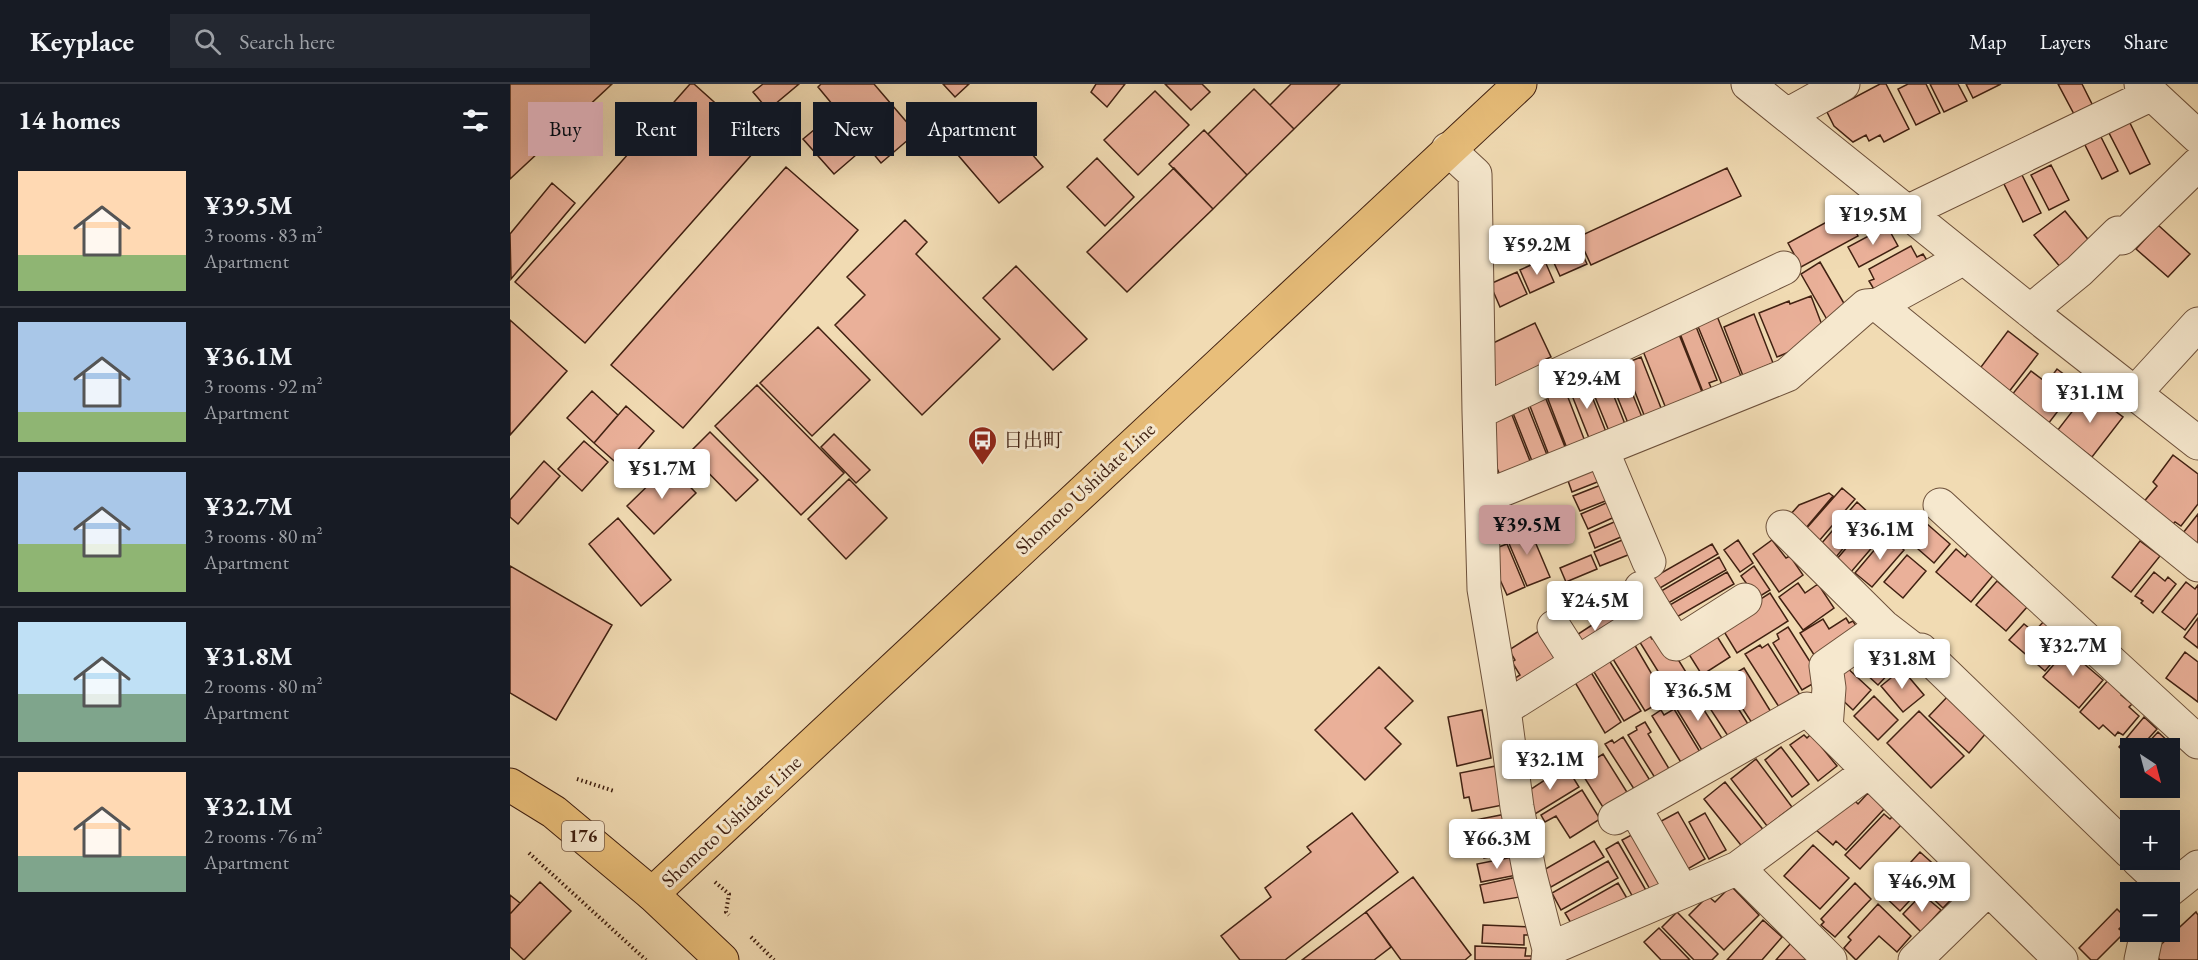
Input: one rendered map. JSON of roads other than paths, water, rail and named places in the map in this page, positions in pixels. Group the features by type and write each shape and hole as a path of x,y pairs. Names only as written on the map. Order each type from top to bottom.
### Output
{"main road":[{"name":"Shomoto Ushidate Line","path":"652,894 1520,84"},
{"name":"176","path":"510,785 554,812 652,894 722,960"}],"street":[{"path":"1749,84 2030,311 2198,443"},
{"path":"1787,115 1843,84"},
{"path":"1907,212 2146,89 2198,137"},
{"path":"1448,149 1475,174 1484,589 1504,709 1516,807 1549,954 1682,891 1738,868 1869,771"},
{"path":"2030,311 2079,271 2118,232 2122,238 2198,164"},
{"path":"1482,498 1787,375 1866,306 1878,305 1964,258"},
{"path":"1479,412 1784,268"},
{"path":"1878,305 2198,565"},
{"path":"2134,394 2198,324"},
{"path":"1602,450 1649,588 1676,644 1745,600"},
{"path":"1940,505 2198,742"},
{"path":"1783,527 1883,626 1918,653 1921,650 2120,842"},
{"path":"1504,709 1577,663 1649,588"},
{"path":"1826,728 1829,688 1826,666 1883,626"},
{"path":"1554,627 1577,663"},
{"path":"1682,891 1624,813 1807,710 2061,960"},
{"path":"2179,882 2198,867"},
{"path":"1738,868 1830,960"},
{"path":"2148,870 2159,882"},
{"path":"1915,960 1988,889"},
{"path":"2141,960 2145,942"}],"place":[{"name":"日出町","path":"982,466"}]}
